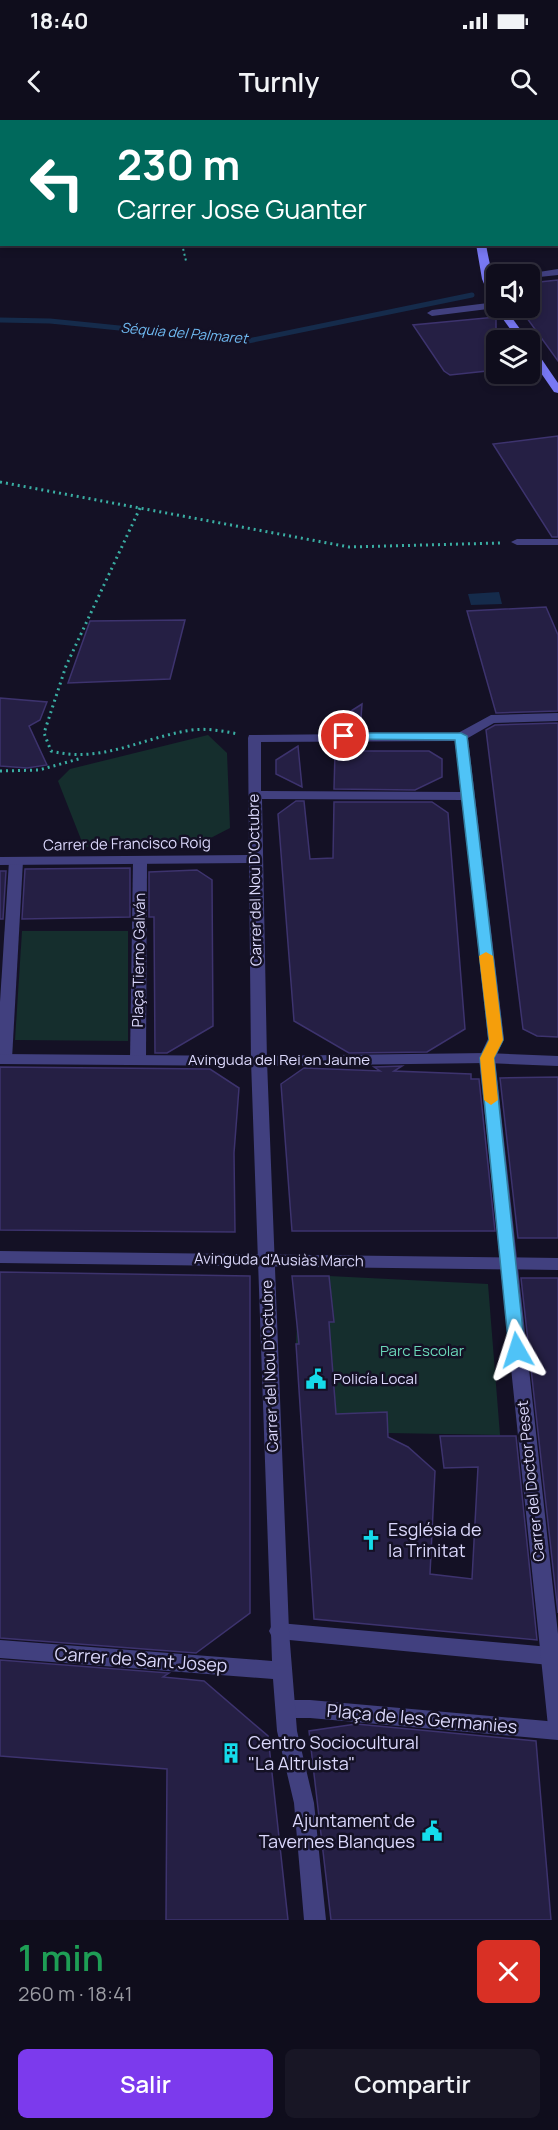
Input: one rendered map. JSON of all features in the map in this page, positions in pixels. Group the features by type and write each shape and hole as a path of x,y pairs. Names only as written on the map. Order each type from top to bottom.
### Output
{"main road":[{"path":"482,246 487,264"},
{"path":"540,364 558,390"}],"street":[{"path":"540,274 558,272"},
{"path":"432,313 486,306"},
{"path":"517,542 558,542"},
{"path":"254,738 461,736 491,719 558,717"},
{"name":"Carrer del Doctor Peset","path":"461,736 466,796 496,1040 487,1058 507,1263 558,1726"},
{"name":"Carrer del Nou D'Octubre","path":"254,738 254,859 259,1061 279,1631 287,1731 304,1803 315,1920"},
{"path":"254,795 466,796"},
{"name":"Carrer de Francisco Roig","path":"0,861 254,859"},
{"name":"Plaça Tierno Galván","path":"138,1060 140,860"},
{"path":"2,1059 16,861"},
{"name":"Avinguda del Rei en Jaume","path":"2,1059 259,1061 487,1058 558,1061"},
{"name":"Avinguda d'Ausiàs March","path":"0,1257 558,1264"},
{"path":"279,1631 550,1656"},
{"name":"Carrer de Sant Josep","path":"0,1650 282,1671"},
{"name":"Plaça de les Germanies","path":"286,1709 310,1708 558,1731"}],"path":[{"path":"182,246 186,261"},
{"path":"0,482 349,547 517,542"},
{"path":"86,757 63,755 51,751 44,733 66,666 140,508"},
{"path":"0,771 39,770 192,730 219,730 254,738"}],"green space":[{"path":"208,735 227,753 230,828 201,843 84,847 58,781 70,769"},
{"path":"22,931 128,931 128,1041 15,1040"},
{"name":"Parc Escolar","path":"329,1276 488,1284 500,1435 388,1433 387,1412 336,1414 331,1343 296,1344 297,1323 334,1321"}],"water":[{"path":"499,592 502,604 471,605 468,594"}],"building":[{"path":"558,280 558,361 540,336 540,330 536,330 527,318 540,318 540,282"},
{"path":"496,318 496,330 486,330 486,371 450,375 444,371 413,325"},
{"path":"558,436 558,537 552,537 493,444"},
{"path":"546,607 558,635 558,711 496,713 467,611"},
{"path":"185,620 170,679 68,683 90,621"},
{"path":"0,698 47,702 40,720 29,726 47,765 27,768 0,766"},
{"path":"362,704 360,732 340,732 340,718"},
{"path":"558,723 558,1037 537,1036 523,1029 486,730 495,725"},
{"path":"339,744 360,744 360,751 429,751 442,759 442,777 415,790 334,789 335,752 339,752"},
{"path":"298,746 302,787 276,774 276,760"},
{"path":"296,801 304,801 310,859 333,858 334,802 432,802 448,813 465,1029 427,1052 349,1053 294,1021 278,814"},
{"path":"130,868 130,917 22,919 25,869"},
{"path":"197,870 212,880 213,1026 167,1053 155,1053 154,917 149,917 149,872"},
{"path":"0,871 6,871 3,919 0,919"},
{"path":"402,1066 394,1071 471,1074 471,1079 479,1079 495,1231 292,1231 281,1084 304,1068 380,1071 374,1067"},
{"path":"0,1067 210,1069 239,1088 234,1153 235,1232 0,1230"},
{"path":"558,1077 558,1238 518,1238 500,1078"},
{"path":"0,1272 250,1276 250,1613 196,1653 0,1638"},
{"path":"292,1276 329,1276 334,1322 329,1322 336,1414 387,1412 388,1437 408,1447 435,1471 430,1574 472,1579 478,1467 444,1468 440,1436 516,1436 537,1640 314,1619 296,1344 299,1344"},
{"path":"521,1278 558,1278 558,1613"},
{"path":"0,1660 169,1673 163,1677 204,1681 268,1736 288,1920 166,1920 167,1769 0,1756"},
{"name":"Ajuntament de Tavernes Blanques","path":"356,1724 536,1741 551,1920 331,1920 309,1731"}],"waterway":[{"name":"Séquia del Palmaret","path":"0,320 50,321 248,341 472,295"}],"slow traffic":[{"path":"486,956 496,1040 487,1058 491,1100"}],"place":[{"name":"Policía Local","path":"316,1379"},
{"name":"Església de la Trinitat","path":"371,1540"},
{"name":"Centro Sociocultural \"La Altruista\"","path":"231,1753"},
{"name":"Ajuntament de Tavernes Blanques","path":"432,1831"}],"route":[{"path":"344,736 461,736 466,796 496,1040 487,1058 517,1350"}]}
